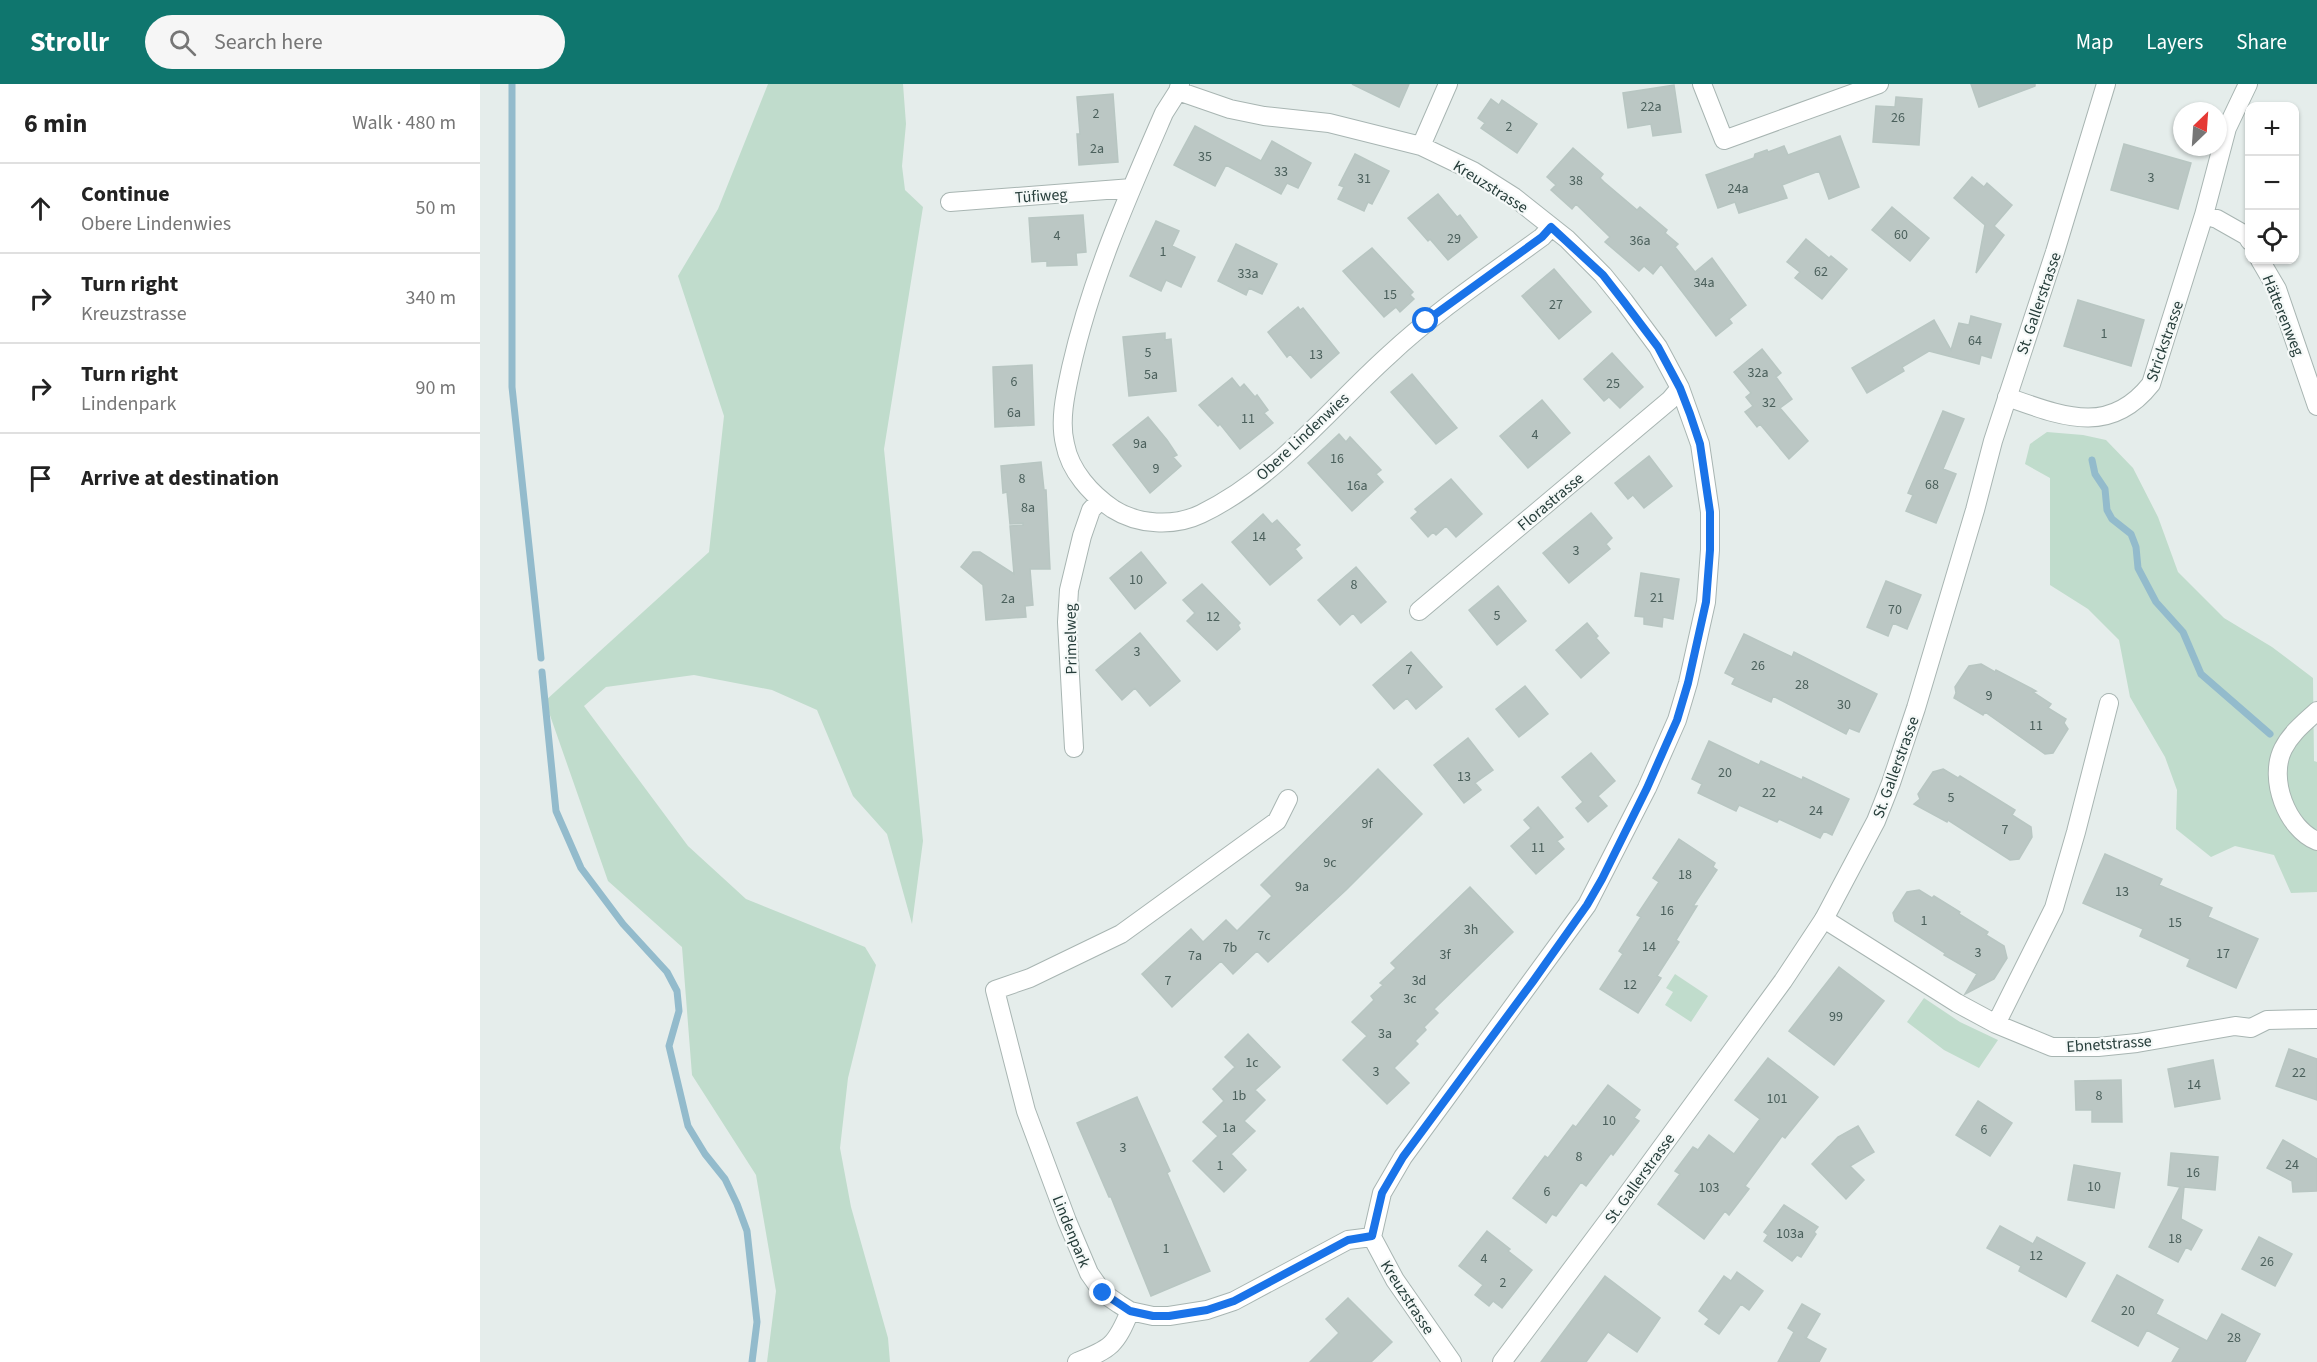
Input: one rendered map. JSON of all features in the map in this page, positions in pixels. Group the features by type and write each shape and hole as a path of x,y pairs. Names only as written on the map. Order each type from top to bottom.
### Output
{"street":[{"path":"1421,146 1448,84"},
{"path":"1702,84 1724,140 1879,84"},
{"name":"St. Gallerstrasse","path":"1502,1362 1739,1042 1824,919 1876,822 1916,708 1976,510 1993,441 2055,252 2106,84"},
{"path":"2245,235 2217,219 2204,215 2227,128 2248,84"},
{"name":"Kreuzstrasse","path":"1179,88 1230,109 1264,116 1329,123 1421,146 1488,180 1514,197 1551,227 1603,275 1658,347 1680,388 1700,444 1710,512 1710,550 1706,602 1681,709 1647,788 1587,905 1399,1163 1382,1193 1372,1236 1388,1270 1452,1362"},
{"name":"Obere Lindenwies","path":"1179,88 1164,113 1089,298 1077,342 1064,410 1064,444 1074,470 1100,500 1118,512 1150,522 1186,520 1219,504 1262,476 1426,321 1542,237 1551,227"},
{"name":"Tüfiweg","path":"950,202 1132,188"},
{"name":"Strickstrasse","path":"2007,396 2071,417 2104,417 2126,409 2140,397 2151,384 2204,215"},
{"name":"Hätterenweg","path":"2262,264 2277,289 2317,406"},
{"name":"Florastrasse","path":"1419,611 1670,400 1680,388"},
{"name":"Primelweg","path":"1074,748 1067,622 1069,590 1082,536 1091,510 1100,500"},
{"path":"1996,1024 2054,908 2109,703"},
{"path":"2317,711 2292,734 2282,752 2277,776 2283,799 2294,824 2308,838 2317,842"},
{"name":"Lindenpark","path":"1288,799 1277,821 1121,934 1030,978 996,990 1026,1111 1067,1221 1089,1273 1103,1293 1130,1311 1153,1316 1169,1316 1207,1310 1234,1301 1348,1240 1372,1236"},
{"name":"Ebnetstrasse","path":"1824,919 1956,1003 1996,1024 2052,1047 2098,1047 2137,1043 2235,1026 2251,1028 2267,1020 2317,1019"},
{"path":"1077,1362 1100,1353 1113,1344 1121,1334 1130,1311"}],"green space":[{"path":"768,84 903,84 906,124 902,166 905,190 923,207 884,449 923,841 912,924 887,834 853,796 817,710 772,690 694,675 606,687 584,706 688,846 746,899 865,947 876,965 848,1078 840,1148 851,1207 888,1338 890,1362 767,1362 776,1291 756,1175 692,1075 682,947 608,881 545,701 709,552 724,416 678,276 718,209"},
{"path":"2047,432 2083,435 2106,440 2133,468 2158,517 2178,572 2224,618 2272,647 2313,678 2314,761 2317,762 2317,892 2291,893 2274,855 2235,846 2211,857 2176,829 2177,790 2165,757 2130,697 2119,640 2088,609 2050,585 2050,478 2025,464 2030,444"},
{"path":"1675,974 1708,996 1691,1022 1665,1005 1673,992 1666,988"},
{"path":"1924,998 1960,1022 1998,1040 1979,1068 1944,1050 1907,1022"}],"building":[{"path":"1352,84 1409,84 1399,107"},
{"path":"1971,84 2035,84 2035,86 1979,107"},
{"path":"1674,85 1681,132 1653,136 1651,124 1628,128 1623,93"},
{"path":"1113,94 1118,162 1079,165 1077,134 1080,134 1077,97"},
{"path":"1896,97 1922,99 1919,145 1873,142 1876,106 1895,107"},
{"path":"1491,99 1499,105 1502,100 1537,124 1517,153 1481,128 1485,123 1478,118"},
{"path":"1195,126 1261,161 1272,141 1311,163 1298,188 1287,183 1281,194 1226,165 1215,186 1174,165"},
{"path":"1840,136 1859,187 1829,199 1819,171 1782,185 1787,198 1739,213 1735,202 1718,208 1706,175 1754,158 1755,154 1767,150 1768,152 1784,146 1788,155"},
{"path":"2124,144 2191,163 2178,209 2111,190"},
{"path":"1573,148 1603,174 1600,178 1604,182 1637,210 1640,207 1667,230 1665,233 1678,244 1675,247 1695,272 1712,258 1746,305 1729,319 1732,323 1716,336 1661,264 1653,274 1644,266 1639,271 1605,242 1610,237 1576,204 1572,209 1551,190 1556,185 1547,177"},
{"path":"1355,154 1389,171 1372,204 1368,202 1364,211 1338,199 1344,187 1339,185"},
{"path":"1972,177 1984,187 1987,183 2012,205 1994,226 2004,235 1976,273 1985,225 1954,198"},
{"path":"1438,194 1457,217 1460,215 1477,237 1448,260 1408,218"},
{"path":"1892,207 1929,238 1910,261 1872,230"},
{"path":"1083,215 1086,252 1076,253 1077,265 1047,266 1047,261 1032,262 1029,218"},
{"path":"1156,221 1179,231 1172,246 1195,257 1181,287 1166,280 1161,291 1130,276"},
{"path":"1806,239 1847,269 1822,299 1795,278 1800,272 1787,262"},
{"path":"1236,244 1277,264 1262,294 1249,288 1246,295 1218,281"},
{"path":"1372,248 1413,292 1410,295 1414,299 1400,312 1396,307 1384,317 1343,271"},
{"path":"1554,269 1591,312 1559,339 1522,296"},
{"path":"2078,300 2144,320 2131,366 2064,346"},
{"path":"1298,307 1300,310 1303,308 1339,353 1311,378 1290,354 1287,357 1268,332"},
{"path":"1971,316 2001,324 1991,358 1981,355 1979,364 1929,351 1902,367 1904,371 1867,393 1852,368 1934,320 1951,350 1959,323 1969,325"},
{"path":"1165,333 1165,340 1171,339 1176,391 1129,396 1123,337"},
{"path":"1762,349 1781,373 1776,377 1792,399 1780,408 1808,441 1789,459 1760,424 1757,427 1745,412 1753,406 1746,397 1751,393 1734,372"},
{"path":"1612,353 1643,387 1620,408 1609,397 1604,401 1584,379"},
{"path":"1032,365 1034,425 995,427 993,367"},
{"path":"1412,374 1457,428 1436,444 1391,392"},
{"path":"1232,378 1240,388 1244,384 1255,397 1257,395 1268,410 1264,413 1273,423 1240,449 1220,424 1218,426 1199,405"},
{"path":"1542,400 1570,433 1528,468 1500,436"},
{"path":"1943,411 1964,419 1943,469 1956,474 1936,523 1906,511 1913,495 1908,493"},
{"path":"1148,417 1167,440 1177,455 1173,457 1181,466 1150,493 1113,445"},
{"path":"1339,434 1346,442 1350,437 1381,470 1376,474 1383,482 1352,511 1308,463"},
{"path":"1649,456 1672,486 1644,508 1633,495 1628,499 1615,483"},
{"path":"1041,462 1044,490 1046,490 1050,569 1030,569 1033,605 1025,606 1026,617 986,620 983,585 961,567 973,552 980,552 1014,574 1010,526 1023,525 1023,523 1010,524 1007,492 1003,493 1001,466"},
{"path":"1451,479 1482,514 1456,537 1446,526 1436,535 1433,532 1428,537 1411,518 1418,512 1415,509"},
{"path":"1591,513 1612,538 1606,544 1610,549 1569,583 1543,553"},
{"path":"1263,514 1272,524 1277,520 1300,545 1295,549 1302,558 1270,585 1232,542"},
{"path":"1141,552 1166,583 1135,609 1110,578"},
{"path":"1356,567 1386,602 1361,623 1353,613 1340,625 1318,600"},
{"path":"1641,573 1679,579 1673,619 1663,617 1662,627 1644,624 1644,617 1635,616"},
{"path":"1886,581 1921,595 1907,629 1893,623 1888,636 1867,627"},
{"path":"1202,584 1240,623 1238,625 1240,629 1217,650 1187,621 1195,613 1183,600"},
{"path":"1498,586 1526,621 1497,645 1469,610"},
{"path":"1587,623 1609,653 1581,678 1556,650"},
{"path":"1140,633 1180,681 1150,706 1135,688 1122,700 1096,670"},
{"path":"1744,634 1792,657 1794,652 1877,694 1859,732 1849,728 1846,734 1773,696 1771,702 1732,684 1735,678 1725,673"},
{"path":"1411,652 1442,687 1416,709 1407,698 1394,709 1373,685"},
{"path":"1981,664 2036,691 2033,692 2051,704 2048,708 2066,719 2064,723 2068,729 2053,753 2045,754 1985,712 1983,715 1954,698 1955,687 1969,666"},
{"path":"1525,686 1548,714 1519,737 1496,709"},
{"path":"1468,738 1493,770 1475,783 1481,790 1464,803 1434,765"},
{"path":"1709,741 1759,765 1761,761 1802,780 1803,777 1849,799 1832,835 1824,831 1820,838 1779,819 1777,822 1739,805 1736,811 1698,793 1702,784 1692,779"},
{"path":"1591,753 1615,781 1598,796 1607,806 1588,822 1576,808 1583,802 1562,777"},
{"path":"1378,769 1422,814 1346,890 1268,962 1257,951 1233,974 1221,961 1172,1007 1142,974 1191,929 1203,942 1226,920 1237,931 1272,896 1261,885"},
{"path":"1943,769 1958,778 1960,776 2015,810 2012,815 2031,827 2032,837 2019,859 2010,860 1948,820 1947,822 1914,804 1920,799 1918,794 1933,772"},
{"path":"1538,807 1563,837 1557,841 1564,849 1536,874 1511,846 1531,828 1524,820"},
{"path":"1679,839 1715,863 1713,867 1717,870 1693,906 1697,906 1676,940 1679,942 1657,976 1661,978 1638,1013 1600,989 1623,954 1619,951 1641,917 1637,915 1659,882 1653,878"},
{"path":"2105,854 2162,879 2159,885 2212,908 2208,917 2258,939 2236,988 2187,966 2190,959 2140,936 2143,929 2083,903"},
{"path":"1470,887 1513,932 1434,1009 1438,1013 1424,1027 1426,1030 1415,1041 1418,1044 1394,1068 1409,1083 1387,1104 1343,1060 1367,1036 1352,1022 1374,1000 1371,996 1383,985 1380,983 1396,968 1391,963"},
{"path":"1919,890 1932,898 1934,896 1960,912 1959,914 1988,932 1986,935 2004,946 2007,958 1994,979 1965,994 1977,974 1944,955 1945,953 1895,921 1893,913 1907,892"},
{"path":"1839,967 1884,1001 1834,1065 1789,1031"},
{"path":"1248,1034 1280,1067 1255,1090 1265,1100 1244,1121 1255,1131 1231,1154 1246,1170 1224,1192 1193,1161 1218,1136 1203,1122 1224,1101 1213,1089 1235,1067 1225,1057"},
{"path":"2289,1049 2317,1059 2317,1100 2276,1086"},
{"path":"1768,1058 1818,1097 1785,1138 1782,1136 1745,1186 1749,1189 1729,1215 1725,1211 1704,1239 1658,1204 1680,1174 1675,1171 1693,1147 1698,1150 1709,1135 1734,1154 1760,1119 1735,1100"},
{"path":"2213,1060 2220,1099 2175,1107 2168,1069"},
{"path":"2121,1080 2122,1122 2092,1122 2092,1110 2076,1110 2075,1081"},
{"path":"1608,1085 1640,1110 1634,1118 1639,1121 1586,1186 1581,1182 1556,1216 1552,1214 1546,1223 1513,1198 1545,1156 1548,1158 1573,1125 1576,1127"},
{"path":"1137,1097 1170,1171 1167,1173 1210,1271 1151,1296 1111,1197 1109,1197 1077,1123"},
{"path":"1978,1101 2012,1123 1990,1156 1956,1135"},
{"path":"1858,1126 1874,1152 1850,1166 1864,1180 1846,1199 1812,1164 1838,1137"},
{"path":"2283,1140 2317,1159 2317,1191 2293,1192 2292,1181 2267,1168"},
{"path":"2171,1153 2218,1157 2215,1190 2184,1187 2181,1219 2202,1230 2191,1250 2186,1247 2178,1262 2149,1247 2180,1187 2168,1185"},
{"path":"2074,1165 2120,1173 2114,1208 2068,1200"},
{"path":"1784,1205 1818,1227 1801,1257 1797,1255 1792,1261 1764,1241 1768,1235 1764,1232"},
{"path":"2000,1226 2033,1244 2037,1237 2085,1263 2066,1297 2019,1271 2021,1266 1987,1248"},
{"path":"1487,1231 1532,1270 1502,1308 1493,1301 1489,1306 1475,1295 1483,1285 1459,1266"},
{"path":"2259,1237 2292,1254 2275,1286 2242,1269"},
{"path":"1737,1272 1763,1291 1749,1310 1741,1304 1719,1334 1705,1324 1709,1319 1699,1311 1724,1276 1731,1281"},
{"path":"2117,1275 2163,1300 2156,1314 2207,1341 2222,1314 2260,1334 2245,1362 2172,1362 2180,1348 2147,1330 2138,1346 2092,1321"},
{"path":"1605,1276 1660,1318 1637,1352 1608,1332 1586,1362 1541,1362"},
{"path":"1348,1298 1392,1342 1371,1362 1310,1362 1339,1333 1326,1319"},
{"path":"1802,1304 1820,1314 1806,1338 1804,1337 1826,1349 1819,1362 1778,1362 1794,1332 1788,1328"}],"waterway":[{"path":"512,84 512,387 541,658"},
{"path":"2092,460 2095,474 2105,489 2107,510 2112,519 2131,534 2136,547 2138,568 2156,602 2183,632 2201,674 2270,734"},
{"path":"542,672 556,811 581,868 623,924 667,972 677,991 679,1011 669,1046 688,1126 705,1154 725,1179 747,1231 757,1322 752,1362"}],"route":[{"path":"1103,1293 1130,1311 1153,1316 1207,1310 1234,1301 1348,1240 1372,1236 1382,1193 1395,1169 1587,905 1647,788 1681,709 1706,602 1710,512 1700,444 1680,388 1658,347 1603,275 1567,239 1551,227 1542,237 1426,321"}]}
